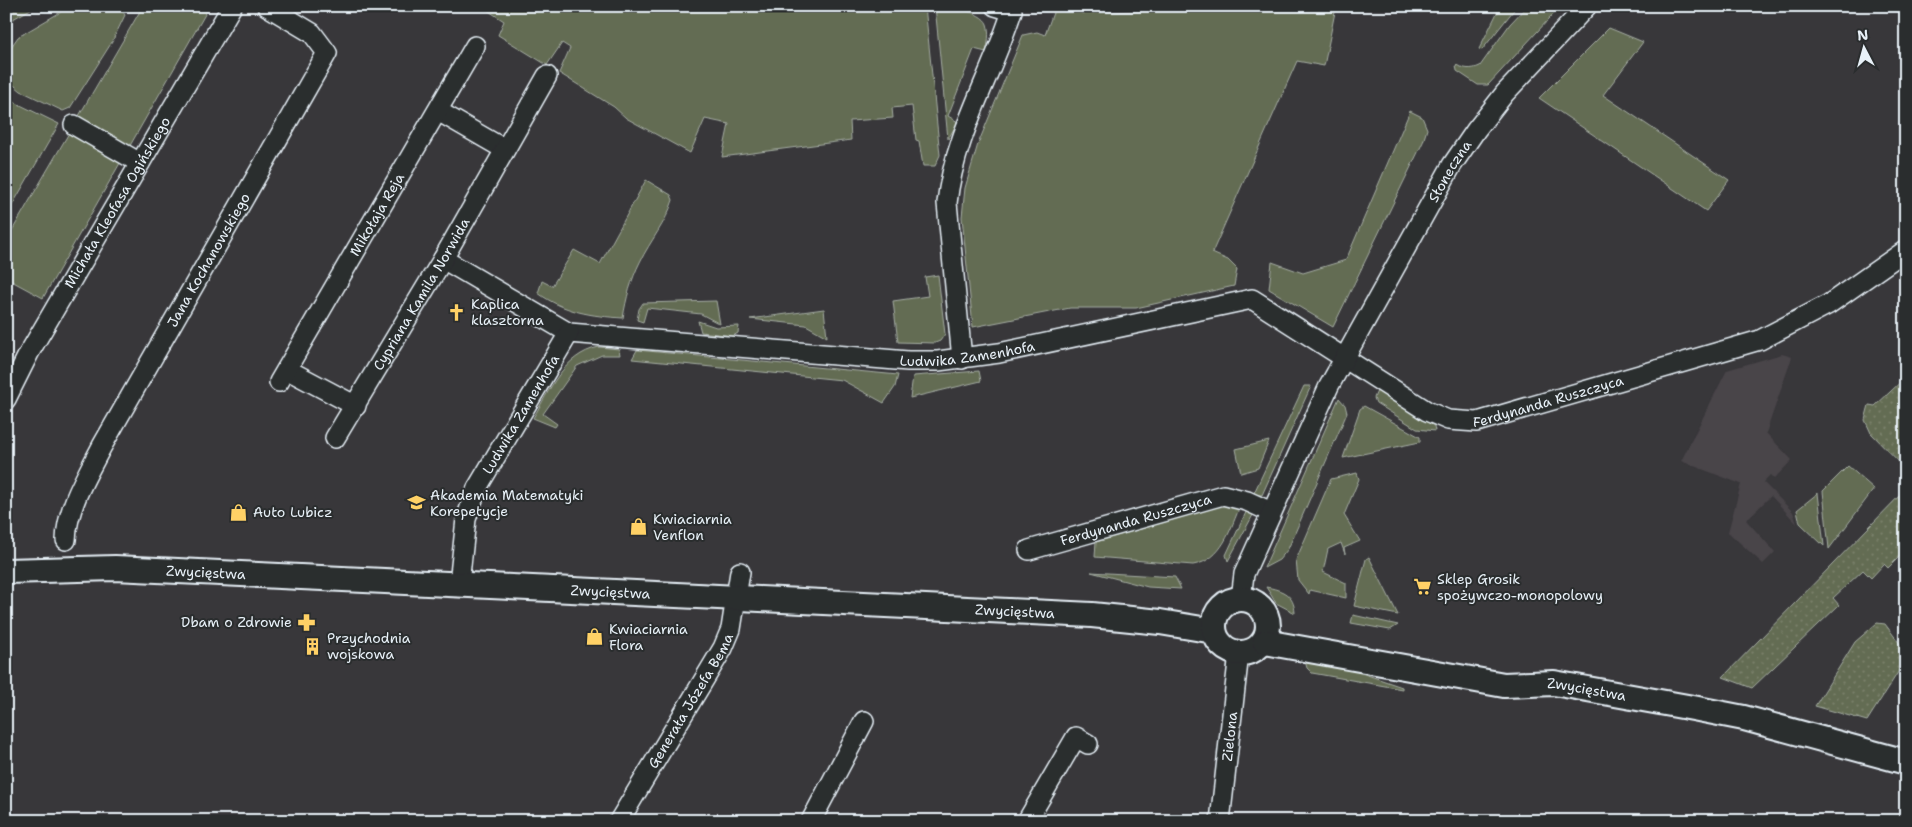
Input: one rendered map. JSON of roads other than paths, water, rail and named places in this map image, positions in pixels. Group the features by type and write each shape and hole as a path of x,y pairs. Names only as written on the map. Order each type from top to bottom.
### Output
{"main road":[{"name":"Zwycięstwa","path":"6,571 115,568 1092,615 1160,622 1214,631"},
{"path":"1241,599 1255,603 1266,614 1268,630 1264,642 1254,650 1239,653 1223,647 1214,631 1214,621 1218,611 1232,600 1241,599"},
{"name":"Zwycięstwa","path":"1264,642 1504,684 1554,683 1693,708 1744,718 1906,762"}],"street":[{"name":"Michała Kleofasa Ogińskiego","path":"6,399 29,353 232,6"},
{"name":"Jana Kochanowskiego","path":"66,540 66,531 79,492 102,446 327,53 312,33 267,6"},
{"name":"Słoneczna","path":"1344,359 1452,165 1476,130 1534,60 1587,6"},
{"path":"962,359 948,203 950,177 1004,9"},
{"name":"Mikołaja Reja","path":"356,406 284,376 475,46"},
{"name":"Cypriana Kamila Norwida","path":"335,438 443,259 547,76"},
{"path":"438,111 504,149"},
{"path":"74,125 140,164"},
{"name":"Ferdynanda Ruszczyca","path":"1344,359 1426,411 1448,420 1477,422 1760,340 1829,304 1906,250"},
{"name":"Ludwika Zamenhofa","path":"443,259 569,333 908,361 962,359 999,353 1252,299 1344,359"},
{"name":"Ludwika Zamenhofa","path":"459,584 466,519 477,488 569,333"},
{"path":"1241,599 1244,574 1271,512 1344,359"},
{"name":"Ferdynanda Ruszczyca","path":"1029,550 1223,495 1247,501 1271,512"},
{"name":"Generała Józefa Bema","path":"619,821 723,648 731,629 740,572"},
{"name":"Zielona","path":"1220,821 1239,653"},
{"path":"811,821 864,721"},
{"path":"1028,821 1076,737 1088,744"}],"place":[{"name":"Kaplica klasztorna","path":"457,312"},
{"name":"Akademia Matematyki Korepetycje","path":"416,503"},
{"name":"Auto Lubicz","path":"239,512"},
{"name":"Kwiaciarnia Venflon","path":"639,527"},
{"name":"Sklep Grosik spożywczo-monopolowy","path":"1423,587"},
{"name":"Dbam o Zdrowie","path":"306,622"},
{"name":"Kwiaciarnia Flora","path":"595,637"},
{"name":"Przychodnia wojskowa","path":"313,646"}]}
